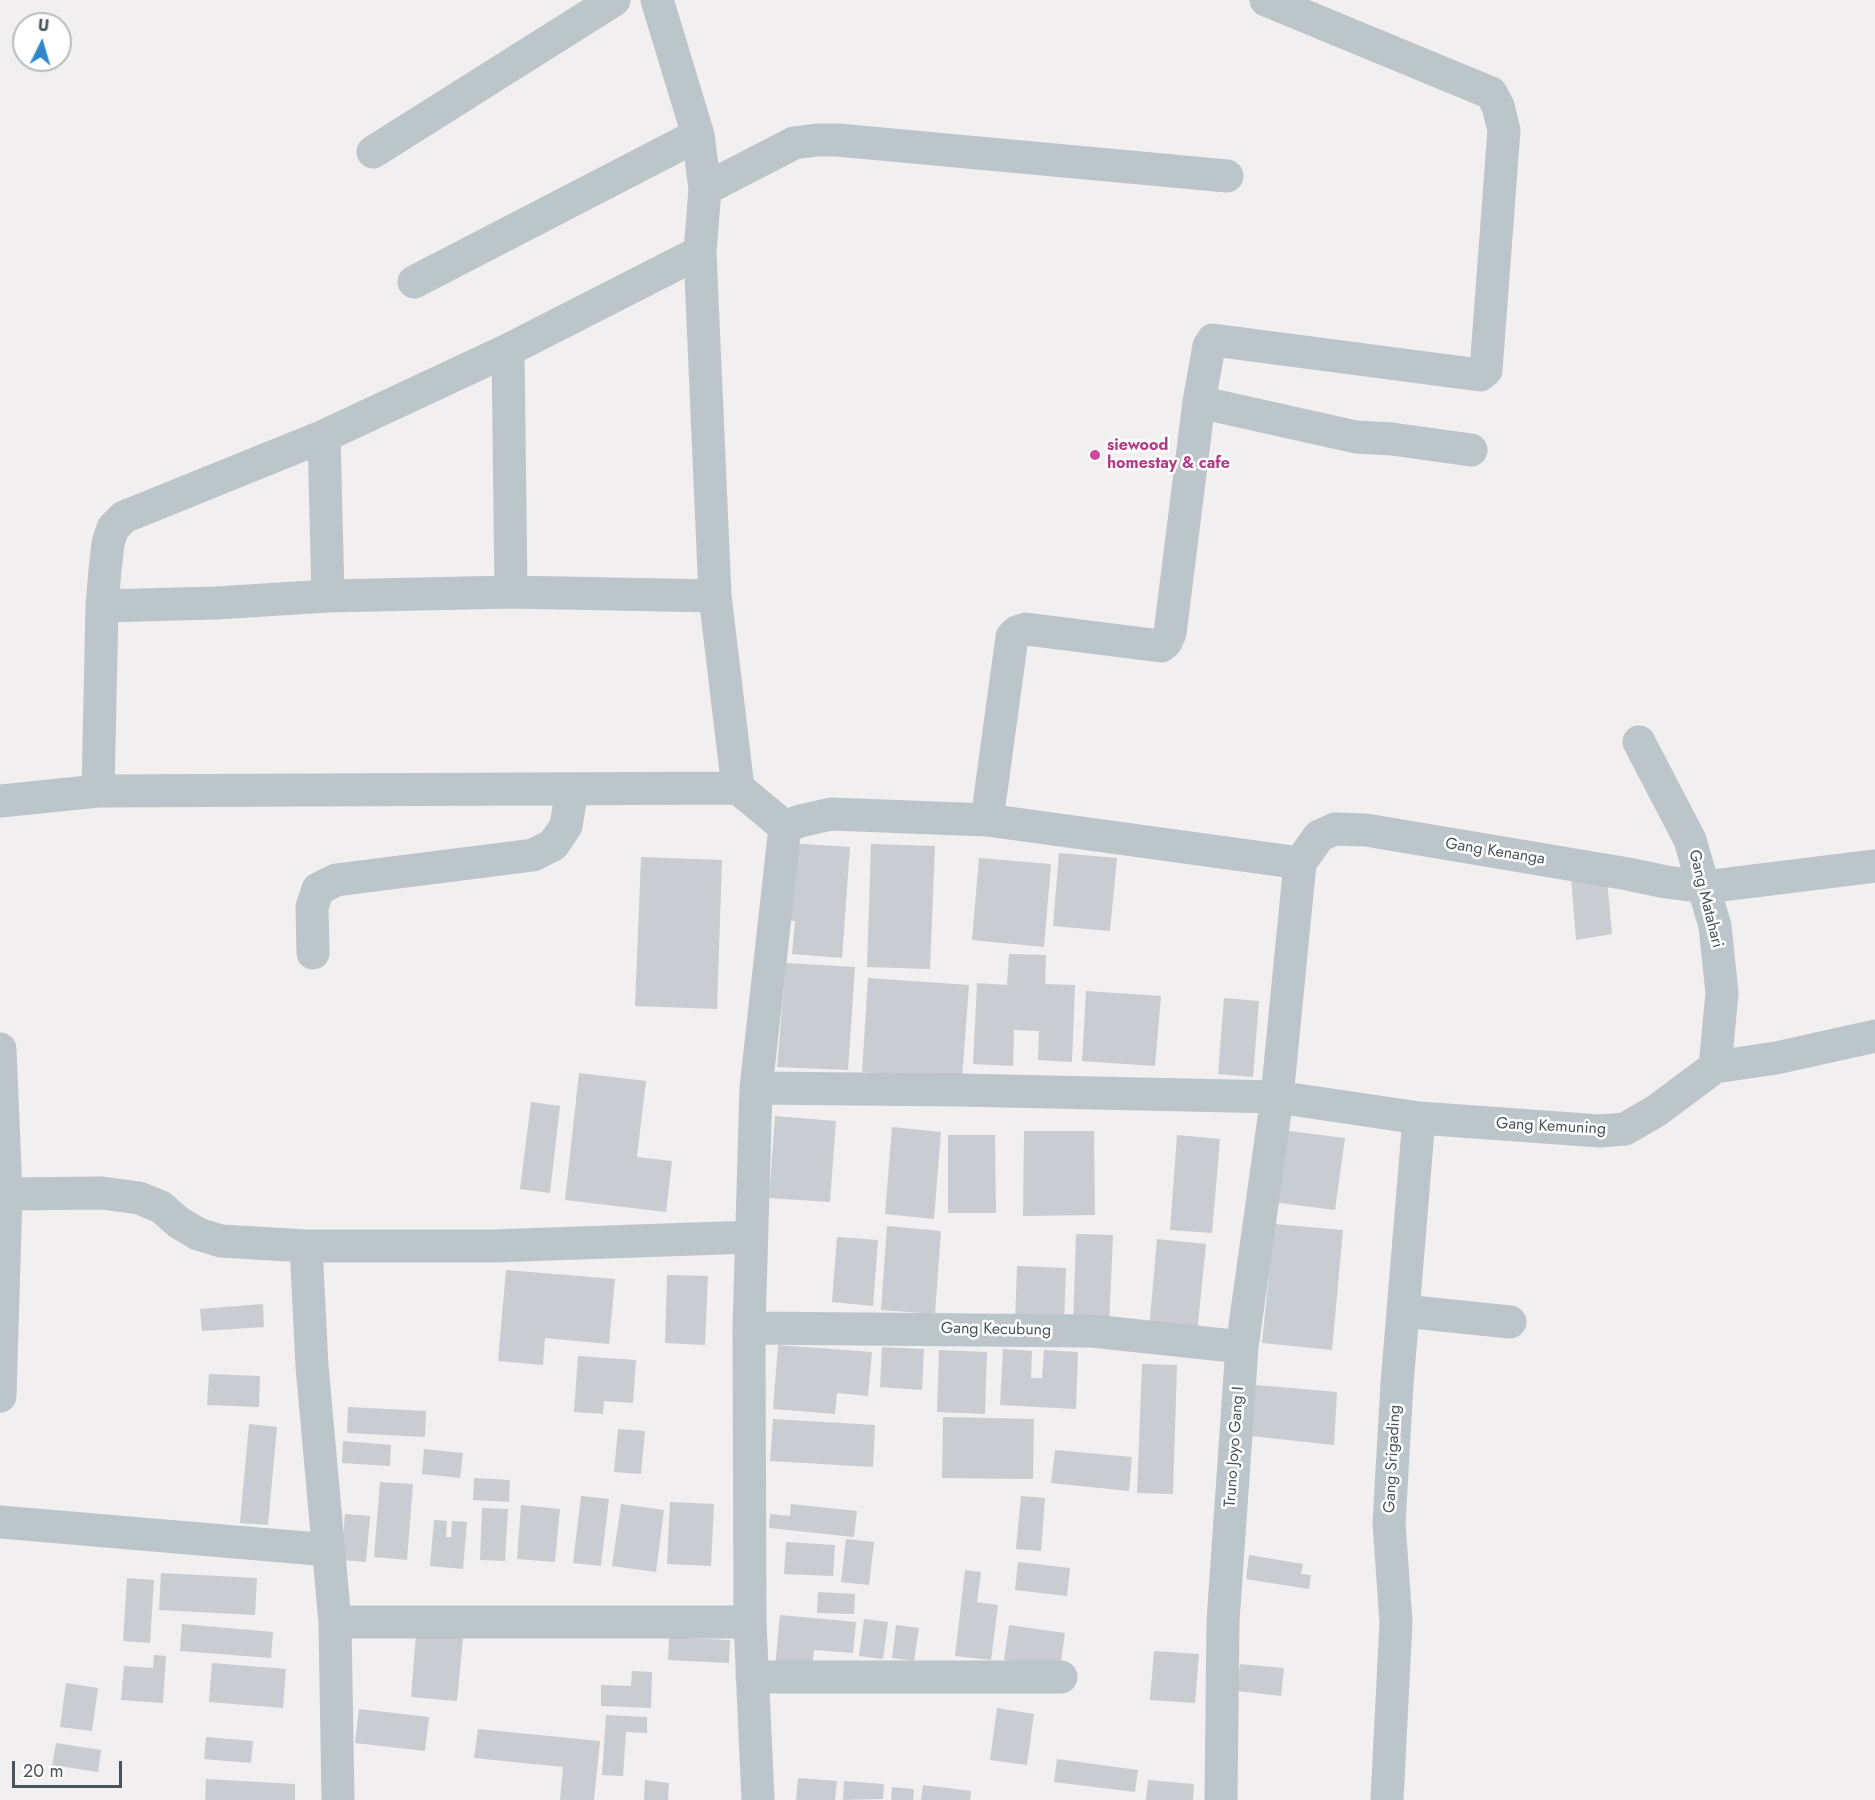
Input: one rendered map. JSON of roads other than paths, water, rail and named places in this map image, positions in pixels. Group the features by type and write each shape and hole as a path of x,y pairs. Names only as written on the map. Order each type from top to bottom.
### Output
{"street":[{"path":"373,152 614,0"},
{"path":"657,0 698,135 705,189 700,252 715,596 738,788"},
{"path":"987,820 1012,637 1017,632 1026,630 1161,646 1166,642 1170,633 1199,402 1209,346 1213,340 1480,375 1486,370 1504,130 1498,106 1491,93 1266,0"},
{"path":"414,282 698,135"},
{"path":"705,189 794,143 817,140 838,140 1227,176"},
{"path":"98,791 102,606 108,543 113,528 124,517 324,436 508,350 700,252"},
{"path":"508,350 511,592"},
{"path":"1199,402 1356,436 1471,450"},
{"path":"324,436 328,596"},
{"path":"102,606 216,603 328,596 511,592 715,596"},
{"name":"Gang Matahari","path":"1639,742 1690,840 1715,926 1722,993 1715,1067"},
{"path":"0,801 98,791 738,788 785,827"},
{"path":"313,953 312,907 318,889 336,880 533,855 553,845 566,826 572,789"},
{"path":"785,827 810,818 831,814 987,820 1299,863"},
{"path":"758,1800 750,1622 751,1237 756,1088 785,827"},
{"name":"Gang Kenanga","path":"1299,863 1319,837 1335,830 1366,830 1705,887 1875,866"},
{"name":"Truno Joyo Gang I","path":"1221,1800 1223,1621 1242,1347 1277,1097 1299,863"},
{"name":"Gang Kemuning","path":"756,1088 1277,1097 1419,1118 1600,1131 1625,1129 1656,1111 1715,1067 1776,1058 1875,1036"},
{"path":"0,1049 3,1194 0,1396"},
{"name":"Gang Srigading","path":"1387,1800 1396,1622 1389,1523 1397,1384 1419,1118"},
{"path":"3,1194 102,1192 139,1198 161,1207 178,1222 221,1241 306,1246 493,1246 751,1237"},
{"path":"306,1246 312,1366 335,1622 338,1800"},
{"path":"1403,1311 1510,1322"},
{"name":"Gang Kecubung","path":"749,1328 1092,1331 1242,1347"},
{"path":"0,1522 329,1550"},
{"path":"335,1622 750,1622"},
{"path":"752,1677 1061,1677"}],"place":[{"name":"siewood homestay & cafe","path":"1095,455"}]}
